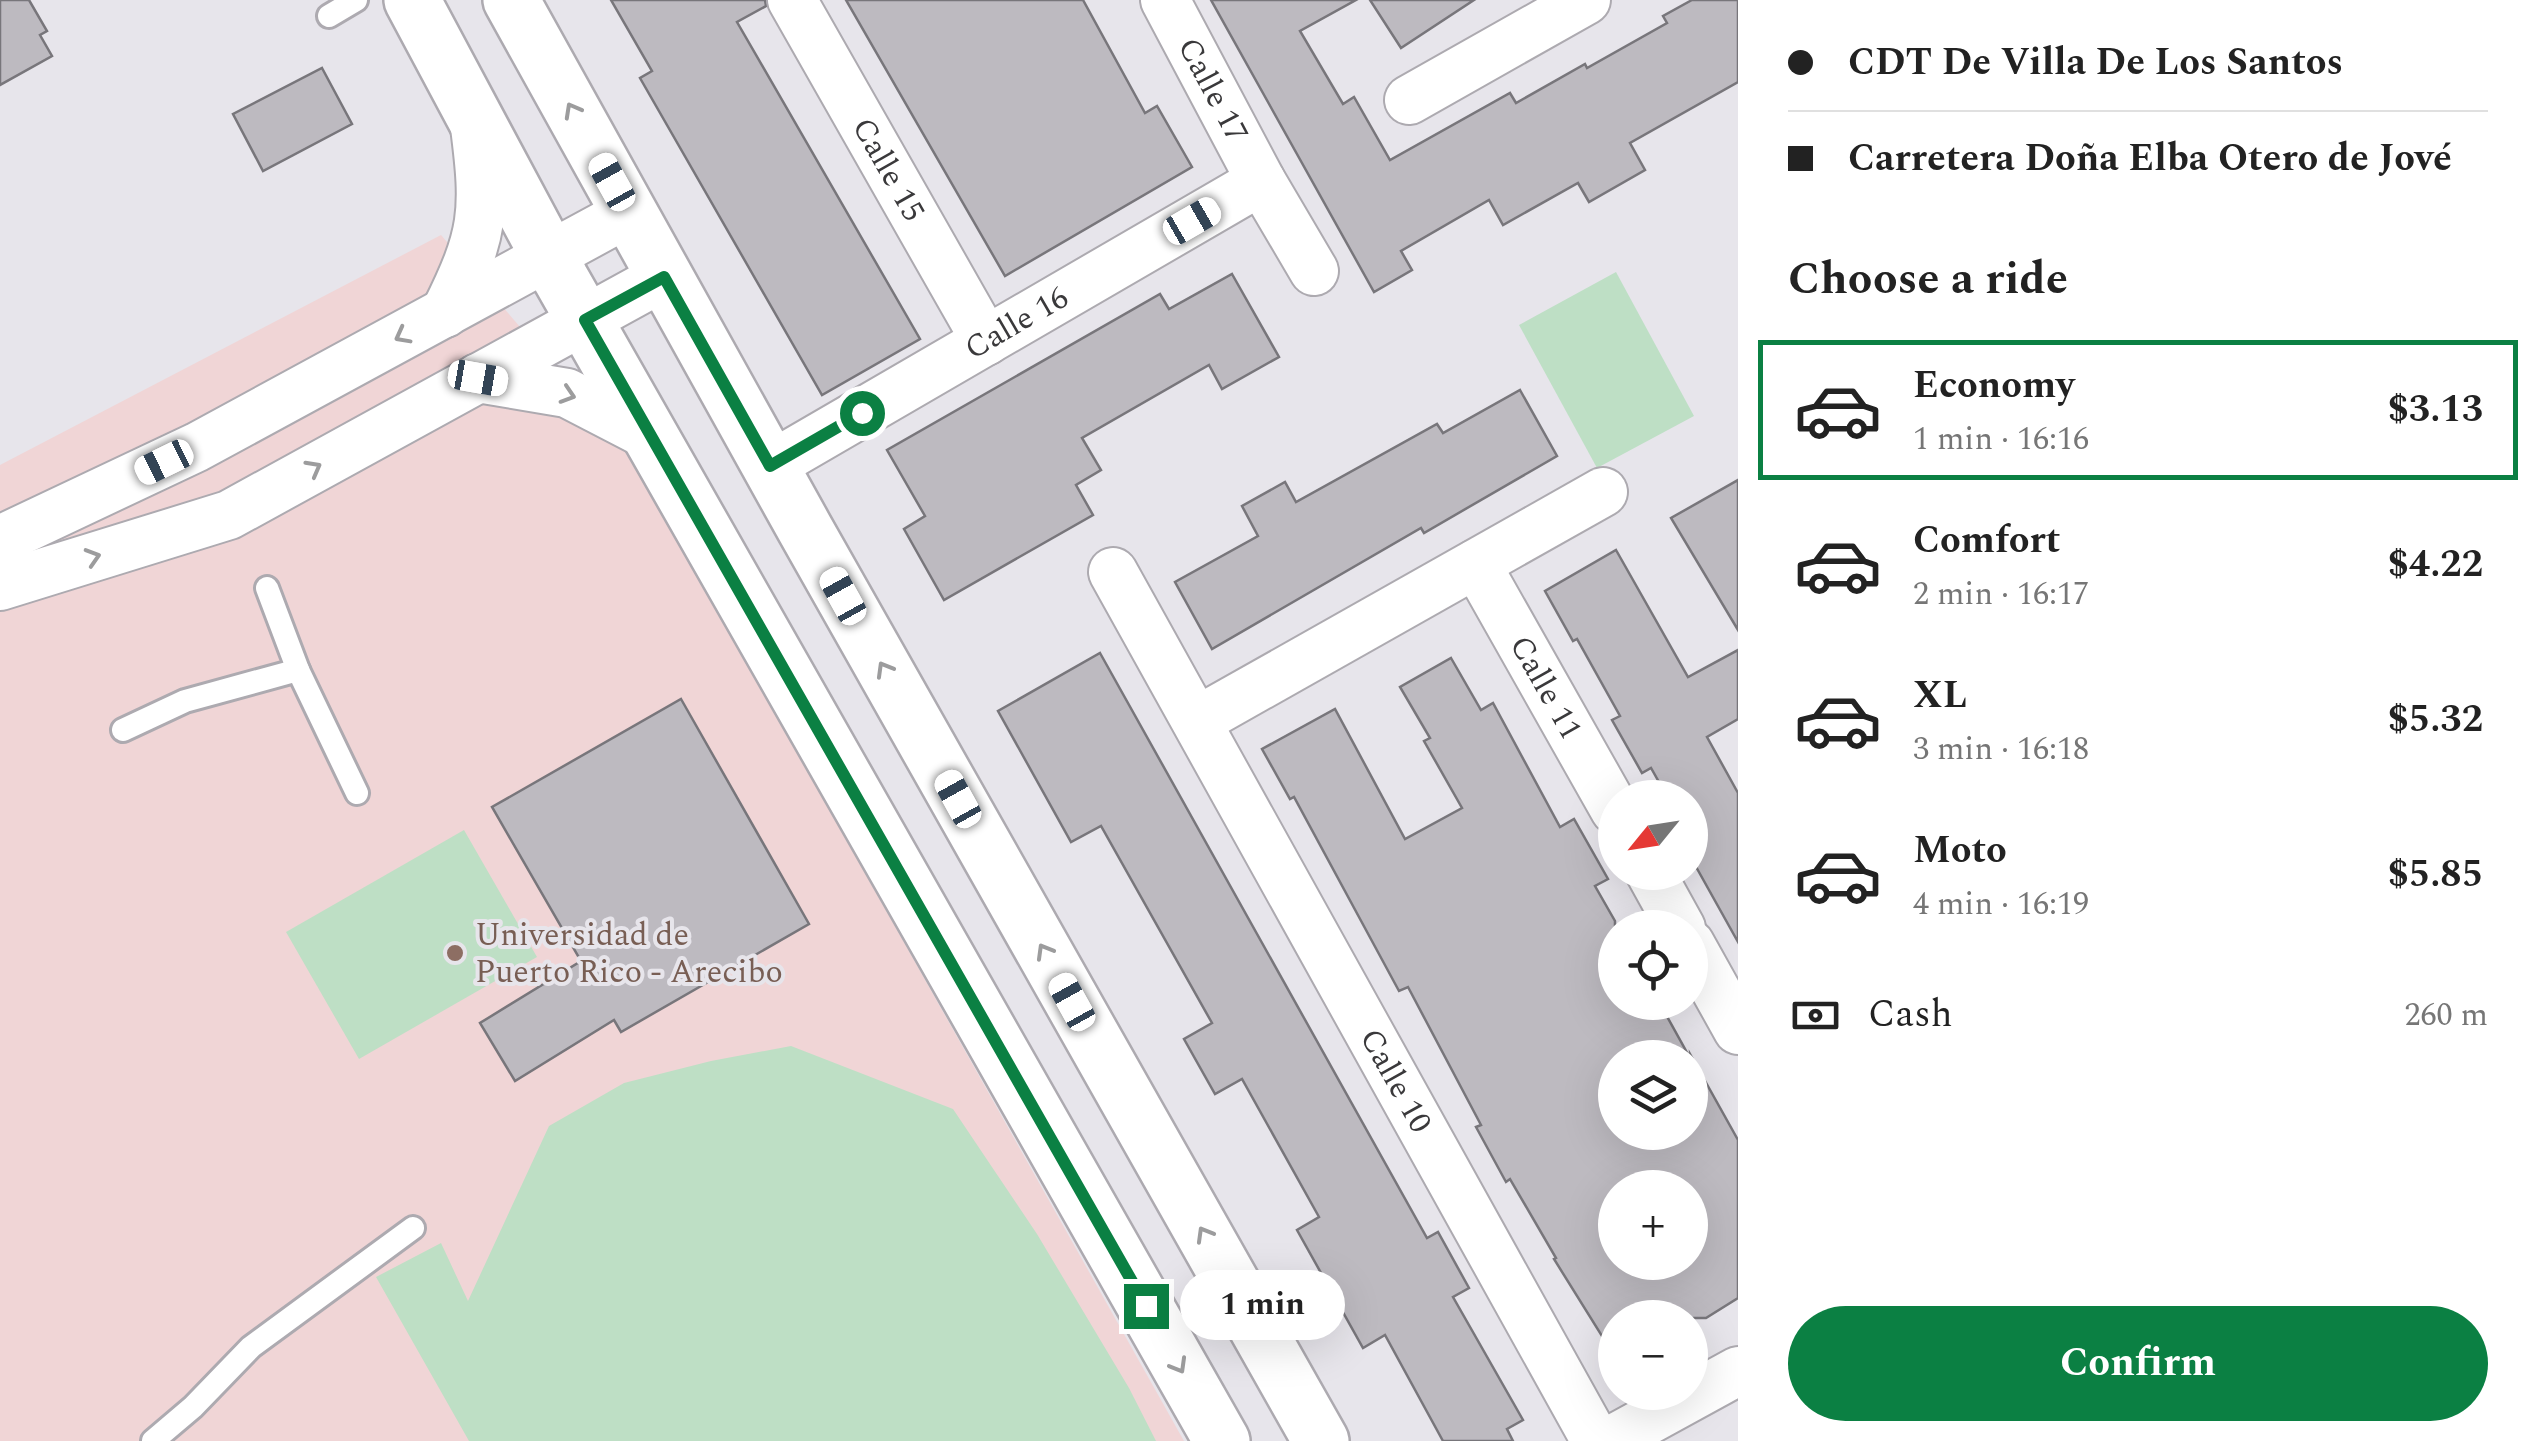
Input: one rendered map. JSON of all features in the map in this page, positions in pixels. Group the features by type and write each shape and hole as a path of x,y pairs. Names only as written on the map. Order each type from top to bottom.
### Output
{"street":[{"path":"412,0 650,436 1222,1441"},
{"path":"512,0 770,466 1321,1441"},
{"name":"Calle 15","path":"792,0 986,341"},
{"name":"Calle 17","path":"1165,0 1261,181 1314,271"},
{"path":"1409,100 1557,7"},
{"path":"445,312 466,270 482,221 483,190 474,118"},
{"name":"Calle 16","path":"770,466 1261,181"},
{"path":"0,540 197,447 628,213"},
{"path":"0,586 229,515 664,277"},
{"path":"478,378 566,392 650,436"},
{"path":"1197,720 1603,492"},
{"name":"Calle 11","path":"1476,564 1598,780"},
{"name":"Calle 10","path":"1113,572 1596,1441"},
{"path":"1708,976 1738,1030"},
{"path":"1610,1441 1738,1371"}],"lane":[{"path":"329,16 356,0"},
{"path":"268,588 298,670 357,793"},
{"path":"123,730 184,700 298,670"},
{"path":"153,1441 251,1347 413,1228"}],"shaded area":[{"name":"Universidad de Puerto Rico - Arecibo","path":"441,235 631,456 1184,1441 0,1441 0,465"}],"green space":[{"path":"1616,272 1694,416 1597,468 1519,325"},
{"path":"464,830 537,957 359,1059 286,932"},
{"path":"791,1046 953,1109 1037,1234 1129,1388 1156,1441 469,1441 376,1277 441,1243 468,1301 549,1126 624,1083"}],"building":[{"path":"0,0 29,0 47,31 40,35 52,56 0,85"},
{"path":"611,0 765,0 766,6 737,22 920,339 822,395 640,78 652,71"},
{"path":"846,0 1083,0 1145,113 1157,106 1192,167 1005,276"},
{"path":"1211,0 1356,0 1300,31 1343,104 1354,97 1390,160 1510,93 1516,103 1585,64 1587,68 1667,23 1663,16 1692,0 1738,0 1738,82 1630,143 1645,170 1589,202 1578,183 1503,225 1489,200 1401,251 1412,270 1374,292"},
{"path":"1370,0 1474,0 1401,48"},
{"path":"322,68 352,124 263,171 233,114"},
{"path":"1232,274 1279,357 1222,389 1209,365 1082,438 1101,470 1076,485 1093,515 944,600 904,529 925,516 887,450 1160,294 1169,309"},
{"path":"1520,390 1557,456 1424,533 1421,528 1212,649 1175,582 1258,536 1242,506 1285,482 1296,502 1437,424 1443,433"},
{"path":"1738,480 1738,630 1671,518"},
{"path":"1616,550 1688,677 1738,650 1738,719 1707,737 1738,793 1738,942 1708,888 1708,780 1658,780 1651,768 1642,773 1612,720 1620,716 1545,591"},
{"path":"1100,653 1427,1238 1438,1232 1469,1288 1453,1297 1523,1420 1507,1429 1513,1441 1443,1441 1385,1335 1363,1348 1297,1230 1319,1217 1242,1079 1215,1094 1184,1039 1212,1023 1101,826 1071,842 998,711"},
{"path":"1451,658 1481,710 1493,703 1560,827 1574,819 1598,861 1595,886 1609,910 1598,910 1598,1020 1669,1020 1680,1040 1598,1040 1598,1150 1708,1150 1708,1086 1738,1140 1738,1298 1708,1317 1708,1300 1598,1300 1598,1330 1510,1179 1506,1182 1476,1127 1481,1125 1408,987 1399,991 1294,797 1290,799 1262,749 1335,709 1405,839 1462,808 1424,741 1430,738 1400,687"},
{"path":"681,699 809,924 621,1032 614,1020 515,1081 480,1023 581,961 492,807"}],"place":[{"name":"Universidad de Puerto Rico - Arecibo","path":"455,953"}],"route":[{"path":"862,413 770,466 664,277 585,320 1146,1306"}]}
